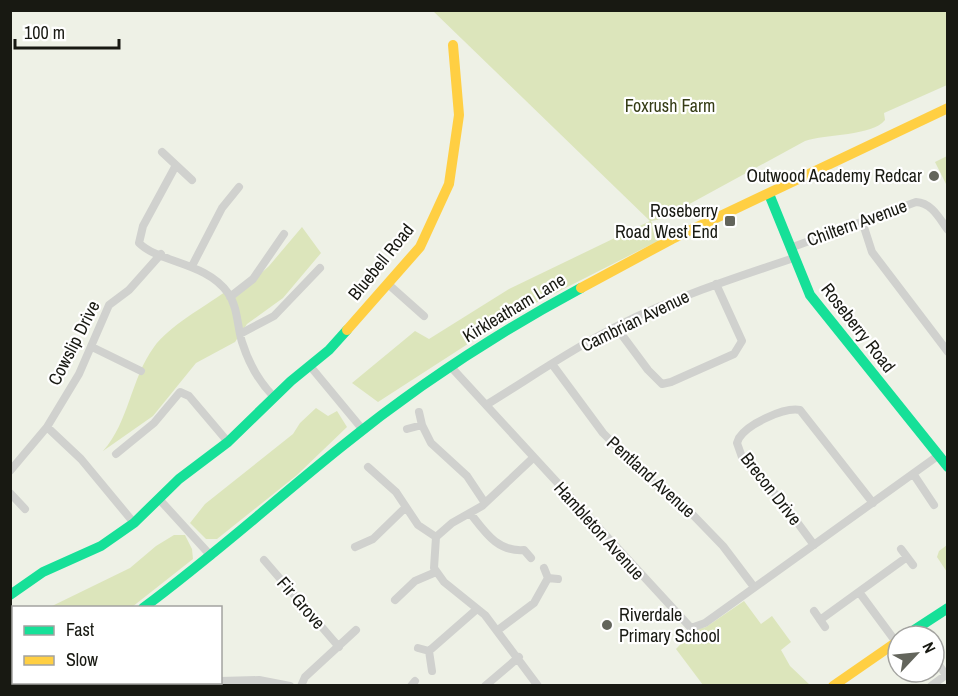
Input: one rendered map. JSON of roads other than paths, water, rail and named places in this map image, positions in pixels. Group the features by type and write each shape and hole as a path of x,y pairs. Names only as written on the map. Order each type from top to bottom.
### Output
{"street":[{"name":"Bluebell Road","path":"274,398 329,350 420,247 449,184 459,115 453,45"},
{"name":"Kirkleatham Lane","path":"146,606 212,556 363,430 451,367 530,315 672,239 948,108"},
{"path":"162,152 175,167 192,180"},
{"path":"12,592 43,572 101,546 134,523 179,479 228,442 274,398 256,376 240,334 230,297 220,283 192,266 139,243 143,226 175,167"},
{"path":"192,266 222,208 239,187"},
{"name":"Roseberry Road","path":"769,194 810,296 948,467"},
{"name":"Chiltern Avenue","path":"792,253 862,221 916,202 925,202 948,230"},
{"path":"862,221 872,252 948,352"},
{"path":"230,297 253,279 284,234"},
{"name":"Cambrian Avenue","path":"486,405 616,327 792,253"},
{"name":"Cowslip Drive","path":"10,471 47,427 92,347 109,305 129,290 161,254"},
{"path":"240,334 274,316 320,268"},
{"path":"388,284 424,316"},
{"path":"616,327 648,370 662,384 671,382 734,354 740,348 742,341 716,284"},
{"path":"92,347 141,371"},
{"name":"Pentland Avenue","path":"552,364 603,433 648,478 693,515 723,546 754,587"},
{"path":"310,366 363,430"},
{"name":"Hambleton Avenue","path":"451,367 691,628 705,623 939,455"},
{"path":"116,454 154,423 180,392 189,396 228,442"},
{"name":"Brecon Drive","path":"814,545 780,499 740,455 739,438 748,428 790,410 800,410 873,503"},
{"path":"419,412 422,425 431,443 467,476 485,502"},
{"path":"407,429 422,425"},
{"path":"47,427 74,452 134,523"},
{"path":"533,458 485,502 444,528 436,537 433,556 436,572 444,582 498,630 538,686"},
{"path":"368,467 396,492 418,525 436,537"},
{"path":"914,475 934,505"},
{"path":"10,493 26,508"},
{"path":"159,499 212,556"},
{"path":"355,547 373,539 406,507"},
{"path":"470,513 498,545 514,551 524,550 531,558"},
{"path":"901,549 913,565"},
{"path":"814,611 823,623 859,592 908,557"},
{"name":"Fir Grove","path":"264,560 339,647"},
{"path":"498,630 534,603 548,578 544,567"},
{"path":"395,600 415,581 436,572"},
{"path":"548,578 558,579"},
{"path":"859,592 892,624"},
{"path":"925,624 948,608"},
{"path":"429,651 477,609"},
{"path":"301,686 306,676 356,630"},
{"path":"418,648 429,651"},
{"path":"833,686 886,650"},
{"path":"429,651 432,671"},
{"path":"485,686 519,657"},
{"path":"222,679 259,680 290,686"}],"place":[{"name":"Outwood Academy Redcar","path":"934,176"},
{"name":"Roseberry Road West End","path":"730,221"},
{"name":"Riverdale Primary School","path":"607,625"}],"park label":[{"name":"Foxrush Farm","path":"670,106"}]}
